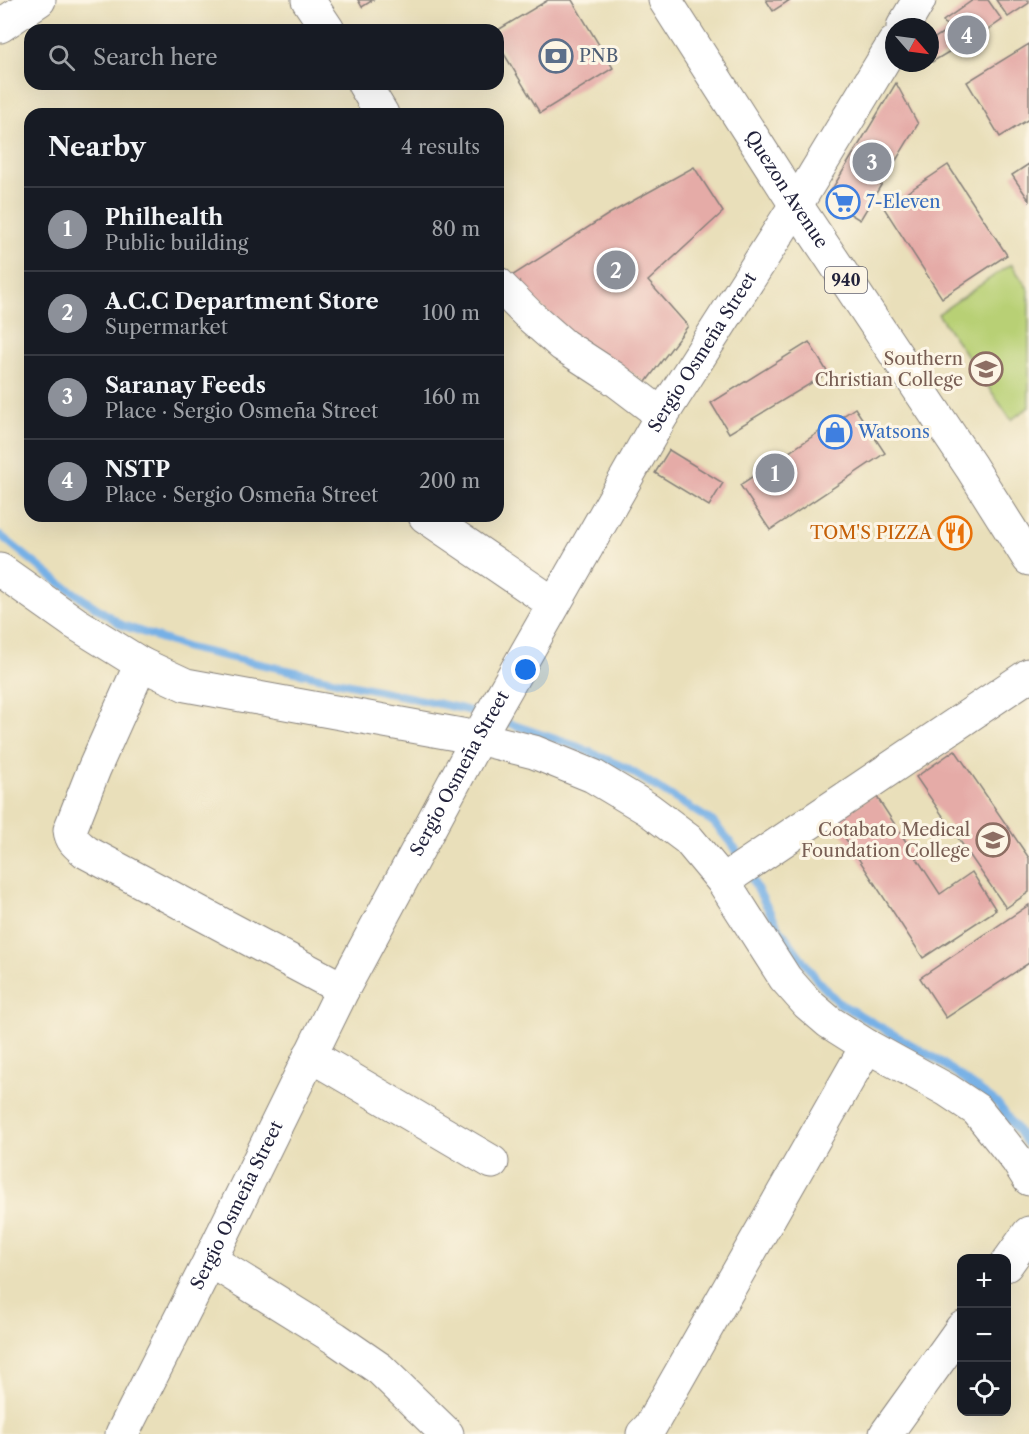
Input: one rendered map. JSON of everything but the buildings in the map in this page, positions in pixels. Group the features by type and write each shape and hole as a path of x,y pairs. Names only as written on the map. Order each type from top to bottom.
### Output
{"street":[{"path":"0,26 39,0"},
{"path":"308,0 324,24"},
{"name":"Quezon Avenue","path":"665,0 796,205 1029,559"},
{"path":"908,18 919,0"},
{"name":"Sergio Osmeña Street","path":"122,1434 343,989 478,738 662,415 796,205 885,57"},
{"path":"368,90 378,108"},
{"path":"504,290 563,345 612,377 662,415"},
{"path":"434,522 554,604"},
{"path":"0,570 75,623 141,663 186,685 478,738 534,752 593,776 648,809 737,872 785,978 808,1004 829,1022 867,1046 947,1090 977,1110 1017,1160 1029,1179"},
{"path":"141,663 94,768 70,830 74,842 86,852 343,989"},
{"path":"737,872 1029,675"},
{"path":"644,1434 867,1046"},
{"path":"310,1055 492,1162"},
{"path":"1011,1258 1029,1233"},
{"path":"210,1260 335,1338 380,1369 447,1434"},
{"path":"886,1434 957,1335"}],"green space":[{"path":"1011,264 1029,290 1029,407 1011,420 938,314"}],"waterway":[{"path":"0,535 57,581 122,625 188,648 484,715"},
{"path":"496,719 576,746 626,768 713,822 735,848 742,861"},
{"path":"748,872 777,925 818,981 839,1003 938,1060 998,1104 1029,1146"}],"place":[{"name":"NSTP","path":"967,35"},
{"name":"PNB","path":"556,56"},
{"name":"Saranay Feeds","path":"872,162"},
{"name":"7-Eleven","path":"843,202"},
{"name":"A.C.C Department Store","path":"616,270"},
{"name":"Southern Christian College","path":"986,369"},
{"name":"Watsons","path":"835,432"},
{"name":"Philhealth","path":"775,473"},
{"name":"TOM'S PIZZA","path":"955,533"},
{"name":"Cotabato Medical Foundation College","path":"993,840"}]}
